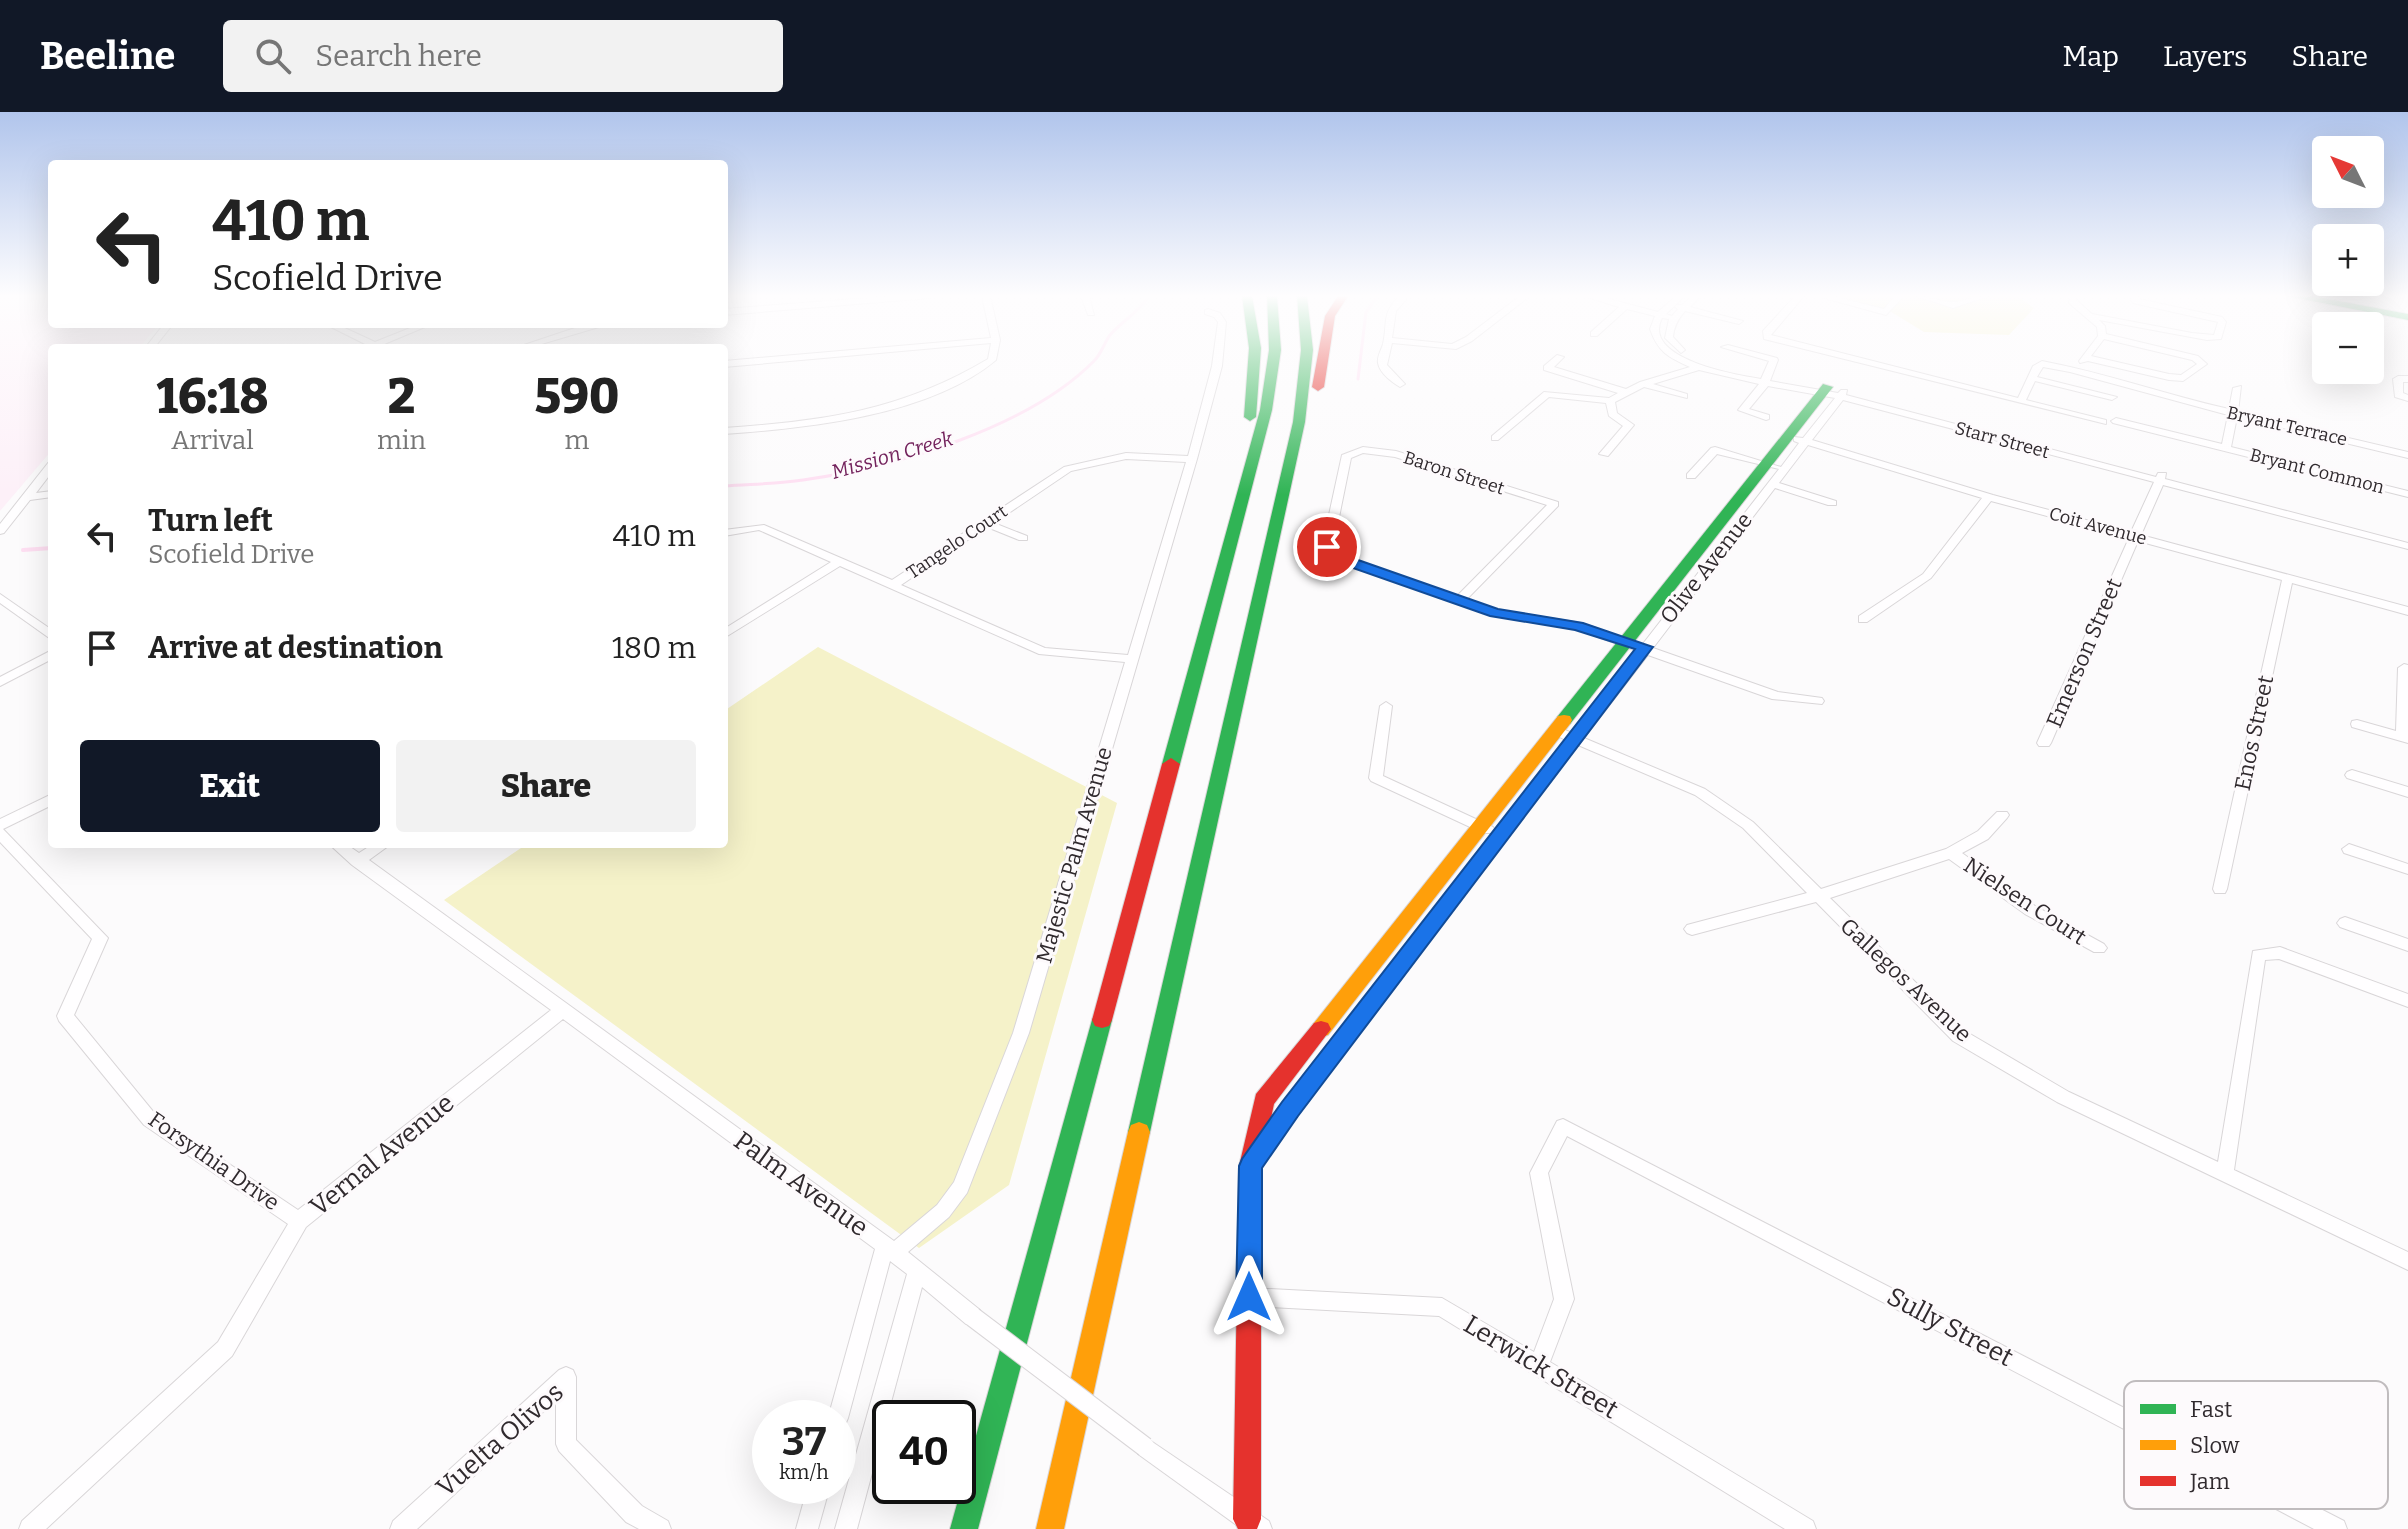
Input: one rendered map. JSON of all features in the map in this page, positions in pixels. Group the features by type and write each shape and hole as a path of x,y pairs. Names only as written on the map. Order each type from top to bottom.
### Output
{"main road":[{"path":"1236,520 1255,362"},
{"path":"964,1529 1236,520 1272,379 1273,362"},
{"path":"1050,1529 1291,456 1307,362"},
{"path":"1291,456 1319,381 1322,362"},
{"name":"Olive Avenue","path":"1254,1524 1249,1297 1250,1166 1264,1101 1626,641 1776,467 1833,392"}],"street":[{"path":"728,431 813,425 851,418 957,384 989,362"},
{"name":"Majestic Palm Avenue","path":"890,1249 919,1232 943,1211 961,1187 1021,1033 1192,459 1216,362"},
{"path":"1383,362 1384,369 1400,384"},
{"path":"1554,362 1547,368 1625,392"},
{"name":"Starr Street","path":"1692,362 1730,378 1764,379 1833,392 2408,546"},
{"name":"Starr Street","path":"1696,362 1701,366"},
{"path":"1766,417 1743,410 1773,362"},
{"path":"1864,362 2103,422"},
{"path":"2075,370 2083,362"},
{"path":"2105,362 2183,378 2203,364 2201,362"},
{"name":"Bryant Terrace","path":"2032,378 2042,364 2075,370 2235,414 2408,455"},
{"path":"1495,438 1547,394 1610,401 1643,384 1701,366"},
{"path":"2021,401 2032,378 2112,397"},
{"path":"2408,379 2398,379 2398,395 2408,398"},
{"path":"1643,384 1684,396"},
{"name":"Bryant Common","path":"2226,448 2238,388"},
{"path":"1604,454 1629,425 1612,414 1610,401"},
{"name":"Bryant Common","path":"2116,421 2408,494"},
{"name":"Coit Avenue","path":"1797,439 1989,497 2408,611"},
{"path":"1691,476 1715,450 1776,467"},
{"name":"Baron Street","path":"1352,451 1396,454 1554,504 1460,600 1335,557 1327,547 1346,457 1352,451"},
{"name":"Tangelo Court","path":"728,532 760,527 893,585 1068,469 1126,456 1192,459"},
{"name":"Olive Avenue","path":"1250,1166 1290,1109 1772,484 1776,467"},
{"path":"0,531 48,470"},
{"name":"Starr Street","path":"2161,478 2408,538"},
{"name":"Emerson Street","path":"2044,743 2161,478"},
{"path":"1772,484 1832,503"},
{"path":"26,497 48,494"},
{"path":"1863,619 1927,576 1989,497"},
{"path":"986,523 1023,538"},
{"path":"728,632 841,561"},
{"name":"Enos Street","path":"2220,889 2288,577"},
{"path":"893,585 1043,651 1131,659"},
{"path":"0,597 48,633"},
{"path":"1460,600 1495,613 1578,626 1645,647 1776,696 1818,701"},
{"path":"38,625 48,621"},
{"path":"0,682 48,656"},
{"path":"2357,724 2405,738 2404,668"},
{"path":"1386,706 1376,778 1500,835"},
{"name":"Gallegos Avenue","path":"1556,731 1700,792 1748,825 1959,1036 2063,1097 2408,1261"},
{"path":"2352,775 2408,792"},
{"path":"0,825 48,801"},
{"path":"1692,929 1818,896 1951,853 1983,835 2002,815"},
{"name":"Forsythia Drive","path":"0,833 100,938 65,1016 150,1120 299,1221"},
{"name":"Palm Avenue","path":"341,848 890,1249 973,1317 1145,1447 1254,1524"},
{"path":"357,861 378,848"},
{"path":"2349,849 2408,869"},
{"name":"Nielsen Court","path":"1951,853 2030,910 2099,948"},
{"path":"2345,923 2408,945"},
{"path":"2225,1172 2258,955 2280,953 2408,1001"},
{"name":"Vernal Avenue","path":"30,1529 225,1349 299,1221 562,1011"},
{"name":"Sully Street","path":"1538,1366 1564,1299 1539,1173 1563,1126 2124,1418"},
{"path":"844,1400 890,1249"},
{"path":"846,1529 917,1271"},
{"name":"Lerwick Street","path":"1249,1297 1442,1307 1805,1529"},
{"name":"Vuelta Olivos","path":"401,1529 566,1377 566,1444 634,1514 660,1529"},
{"path":"807,1529 814,1504"},
{"name":"Sully Street","path":"2298,1509 2336,1529"}],"shaded area":[{"path":"0,362 48,362 48,455 0,511"},
{"path":"818,647 1117,803 1009,1185 919,1248 444,900 521,848 728,848 728,708"}],"waterway":[{"path":"728,486 839,474 958,441 1034,406 1093,362"},
{"path":"1358,379 1360,362"},
{"name":"Mission Creek","path":"23,550 48,548"}],"traffic: fast":[{"path":"1250,417 1254,362"},
{"path":"1171,764 1266,410 1273,362"},
{"path":"1139,1132 1299,422 1306,362"},
{"path":"1564,720 1827,387"},
{"path":"964,1529 1102,1020"}],"traffic: slow":[{"path":"1321,1029 1564,720"},
{"path":"1050,1529 1139,1132"}],"traffic: jam":[{"path":"1318,387 1322,362"},
{"path":"1102,1020 1171,764"},
{"path":"1247,1519 1250,1166 1264,1101 1321,1029"}],"route":[{"path":"1249,1297 1250,1166 1290,1109 1645,647 1578,626 1495,613 1335,557 1327,547"}]}
